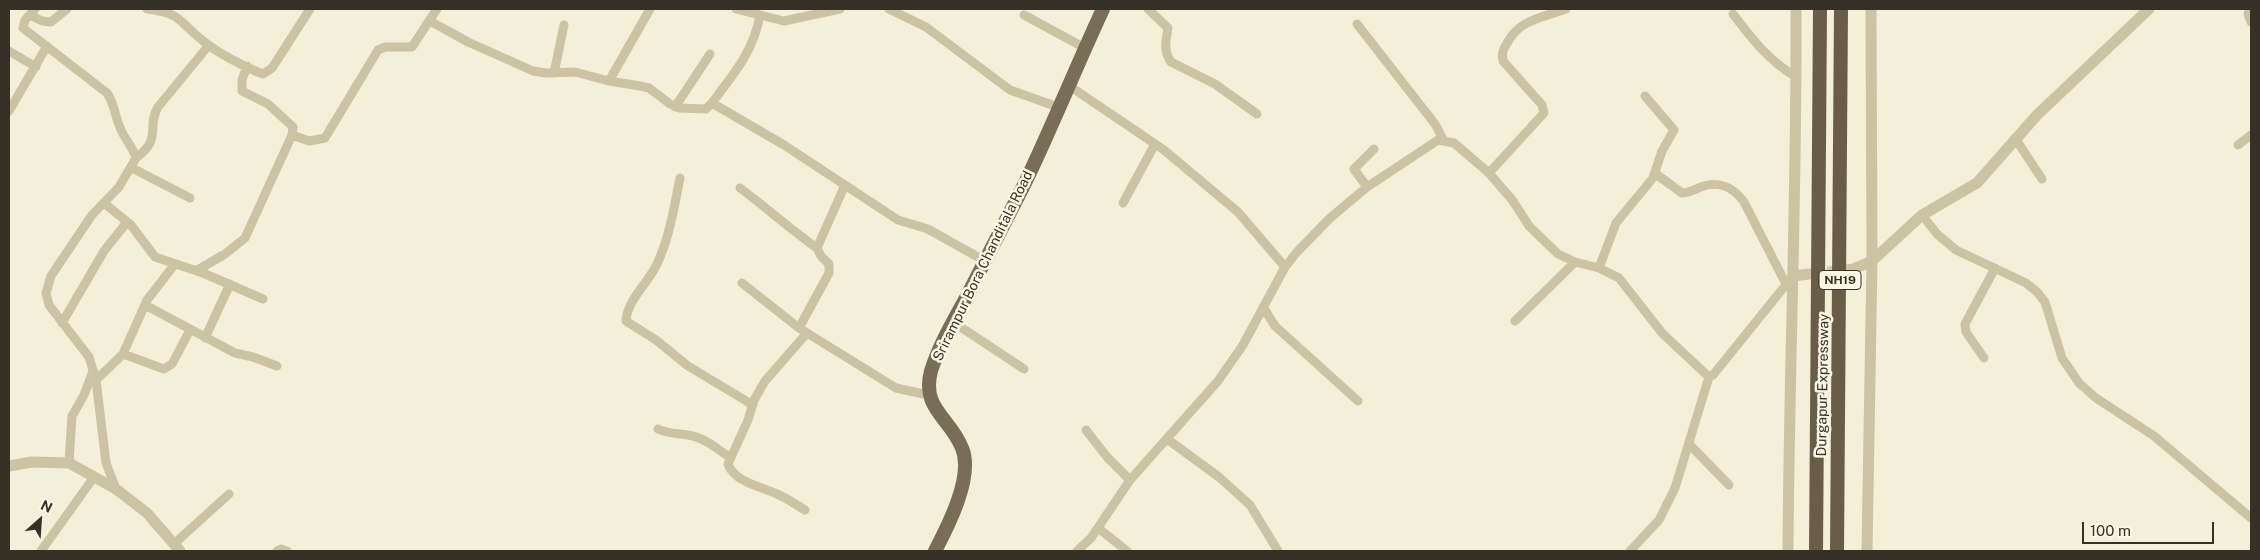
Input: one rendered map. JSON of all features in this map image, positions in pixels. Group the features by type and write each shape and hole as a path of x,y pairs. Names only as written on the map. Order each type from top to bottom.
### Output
{"highway":[{"name":"Durgapur Expressway","path":"1816,551 1820,9"},
{"name":"Durgapur Expressway","path":"1837,551 1841,9"}],"main road":[{"name":"Srirampur Bora Chanditala Road","path":"928,394 932,369 953,322 1024,184 1103,9"},
{"path":"928,394 934,408 962,448 965,459 964,478 958,501 935,551"}],"street":[{"path":"67,9 51,22 42,21 32,12 25,20 23,28 107,93 121,130 133,148 136,158"},
{"path":"147,9 165,11 179,17 209,45 263,74 268,72 310,9"},
{"path":"292,136 309,141 325,138 378,50 385,47 412,47 437,9"},
{"path":"609,81 650,9"},
{"path":"736,9 784,21 840,9"},
{"path":"888,9 926,27 1010,90 1058,107"},
{"path":"1148,9 1168,28 1165,41 1168,58 1171,62 1215,84 1257,114"},
{"path":"1489,172 1544,112 1542,105 1503,61 1504,48 1514,32 1523,24 1566,9"},
{"path":"1788,551 1789,280 1796,77 1796,9"},
{"path":"1867,551 1872,261 1871,9"},
{"path":"1853,269 1872,261 1922,215 1977,183 2015,138 2149,9"},
{"path":"2250,9 2248,14 2251,22"},
{"path":"1733,14 1776,65 1796,77"},
{"path":"430,21 518,66 533,71 575,72 609,81 649,88 675,107 696,110 706,109 712,103 751,49 760,15"},
{"path":"1024,15 1085,48"},
{"path":"1357,24 1435,124 1443,139"},
{"path":"554,72 564,25"},
{"path":"116,489 106,463 96,380 89,357 49,305 46,293 51,276 92,215 119,187 132,168 136,158 144,152 153,136 153,117 158,107 209,45"},
{"path":"9,111 47,46"},
{"path":"9,51 36,67"},
{"path":"675,107 710,54"},
{"path":"196,270 225,254 245,238 292,136 293,127 268,104 242,91 242,80 247,66"},
{"path":"1068,85 1156,144 1238,212 1285,266"},
{"path":"1599,268 1616,223 1656,174 1662,151 1674,130 1645,96"},
{"path":"712,103 846,185 898,220 928,229 985,261"},
{"path":"2238,145 2251,135"},
{"path":"2015,138 2042,179"},
{"path":"1078,551 1098,528 1130,480 1218,381 1243,345 1285,266 1319,228 1366,187 1433,142 1443,139 1454,143 1489,172 1536,233 1558,254 1575,262 1599,268 1619,278 1662,333 1710,376"},
{"path":"1123,202 1156,144"},
{"path":"1366,187 1354,169 1374,149"},
{"path":"132,168 190,198"},
{"path":"1656,174 1682,193 1709,185 1724,186 1735,192 1744,202 1789,280"},
{"path":"680,178 672,225 660,256 638,292 626,321 656,340 688,366 753,405"},
{"path":"817,248 846,185"},
{"path":"740,188 767,207 789,228 817,248 821,256 829,264 830,269 803,330 765,381 729,457 729,468 736,476 779,495 805,510"},
{"path":"104,203 127,222 155,257 196,270 263,299"},
{"path":"1922,215 1950,245 2026,283 2042,297 2062,358 2086,390 2154,436 2251,518"},
{"path":"62,323 104,251 127,222"},
{"path":"1515,322 1575,262"},
{"path":"96,380 123,354 144,305 175,264"},
{"path":"1984,358 1966,332 1965,324 1995,268"},
{"path":"1630,551 1659,520 1666,508 1689,444 1710,376 1713,375 1789,280 1809,274"},
{"path":"742,283 803,330 896,388 928,394"},
{"path":"205,338 230,284"},
{"path":"144,305 235,353 253,356 277,366"},
{"path":"1264,307 1275,326 1358,402"},
{"path":"953,322 1024,369"},
{"path":"123,354 164,369 172,364 190,330"},
{"path":"69,463 72,416 84,395 93,370"},
{"path":"658,429 668,434 690,435 703,440 729,457"},
{"path":"1086,430 1106,456 1130,480"},
{"path":"1167,439 1211,471 1250,505 1278,551"},
{"path":"1689,444 1730,485"},
{"path":"9,466 32,462 69,463 116,489 147,513 177,547 229,494"},
{"path":"41,551 94,477"},
{"path":"1098,528 1127,551"},
{"path":"276,551 281,549 286,551"}],"tunnel":[{"path":"1811,274 1853,269"}]}
